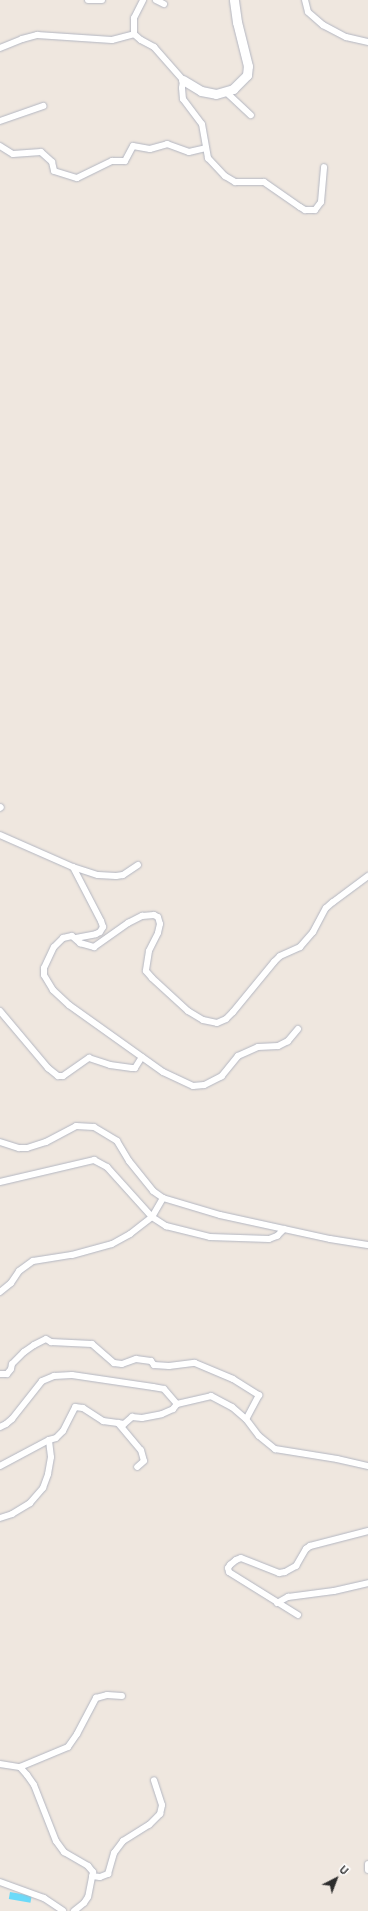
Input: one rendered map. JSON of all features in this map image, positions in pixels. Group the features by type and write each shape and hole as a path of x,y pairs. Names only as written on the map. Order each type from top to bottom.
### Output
{"street":[{"path":"88,0 102,0"},
{"path":"134,34 134,18 143,0"},
{"path":"156,0 164,4"},
{"path":"134,34 157,50 183,80 201,91 209,93 226,92 239,84 248,72 244,48 237,22 234,0"},
{"path":"305,0 308,12 323,25 346,37 368,42"},
{"path":"0,48 37,34 112,40 134,34"},
{"path":"183,80 183,99 202,124 206,148 212,163 230,180 240,182 264,182 300,207 310,211 315,210 322,202 324,167"},
{"path":"226,92 251,115"},
{"path":"0,121 44,106"},
{"path":"0,146 13,154 41,152 52,162 54,171 77,178 112,161 125,160 133,146 150,149 167,144 189,152 206,148"},
{"path":"0,835 73,867 98,875 123,875 138,865"},
{"path":"73,867 103,927 100,932 96,934 76,938"},
{"path":"298,1029 288,1042 278,1046 258,1047 238,1056 222,1076 204,1085 193,1086 163,1072 69,1005 53,990 44,975 46,962 54,947 69,935 76,938 80,943 94,948 128,923 142,916 154,914 158,917 160,924 158,933 146,960 146,971 188,1011 203,1020 217,1023 226,1019 233,1012 274,962 300,947 313,932 326,908 368,876"},
{"path":"0,1011 48,1068 58,1076 63,1076 89,1058 110,1065 135,1068 142,1058"},
{"path":"0,1142 19,1148 27,1148 46,1142 76,1126 94,1127 116,1141 129,1161 153,1191 163,1198 220,1215 368,1245"},
{"path":"0,1182 94,1160 107,1166 152,1217 172,1228 210,1237 271,1239 284,1229"},
{"path":"0,1292 10,1283 18,1271 33,1261 72,1255 112,1244 130,1234 152,1217 163,1198"},
{"path":"0,1374 7,1374 11,1369 12,1364 24,1352 34,1344 46,1339 51,1342 92,1344 114,1363 122,1364 136,1359 151,1361 154,1365 169,1366 195,1363 233,1379 259,1395 246,1419"},
{"path":"0,1427 12,1419 42,1381 54,1376 72,1376 153,1386 164,1389 177,1404"},
{"path":"0,1466 49,1440 56,1438 61,1434 75,1407 83,1408 103,1421 124,1424 132,1417 142,1418 162,1414 172,1409 177,1404 211,1396 228,1404 246,1419 259,1436 275,1449 337,1459 368,1466"},
{"path":"118,1424 141,1450 144,1461 137,1467"},
{"path":"0,1518 12,1514 30,1503 43,1488 48,1474 51,1457 49,1440"},
{"path":"298,1615 229,1572 228,1568 230,1565 241,1558 279,1573 285,1572 296,1566 306,1549 310,1546 368,1531"},
{"path":"277,1603 288,1597 368,1583"},
{"path":"0,1764 20,1767 68,1747 77,1734 96,1698 107,1695 122,1696"},
{"path":"20,1767 34,1785 56,1841 64,1852 88,1866 93,1872 84,1903 74,1911"},
{"path":"92,1876 100,1877 108,1874 114,1853 122,1841 149,1825 160,1814 162,1805 154,1780"},
{"path":"368,1864 368,1870"},
{"path":"0,1882 44,1898 63,1911"}],"water":[{"path":"10,1892 32,1896 30,1903 9,1899"}]}
